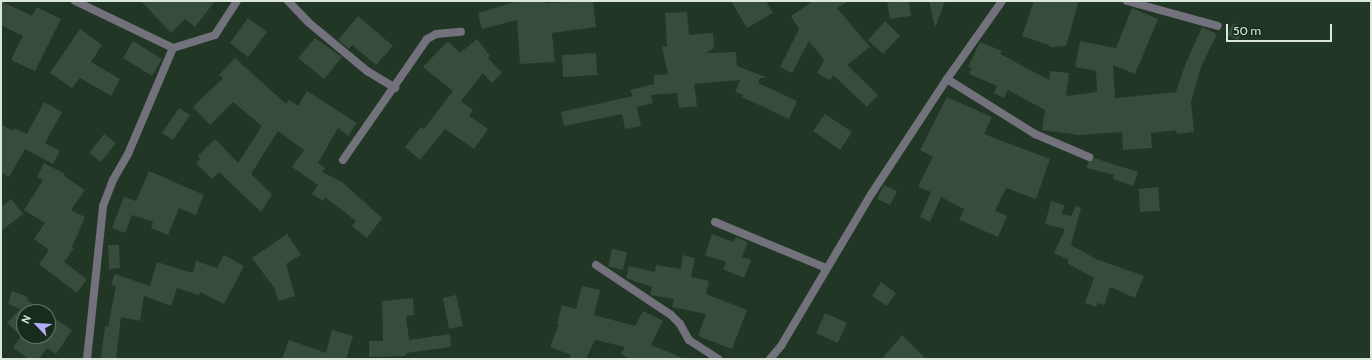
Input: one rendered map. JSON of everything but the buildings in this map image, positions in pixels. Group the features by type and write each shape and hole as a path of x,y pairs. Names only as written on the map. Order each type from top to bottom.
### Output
{"street":[{"path":"75,1 173,48 215,35 237,1"},
{"path":"288,1 308,22 366,71 395,88"},
{"path":"770,359 781,346 826,268 947,79 1002,1"},
{"path":"1127,1 1218,26"},
{"path":"343,160 395,88 427,39 436,34 461,32"},
{"path":"87,359 103,206 173,48"},
{"path":"947,79 1035,134 1089,157"},
{"path":"715,222 826,268"},
{"path":"596,265 671,315 680,324 689,340 718,359"}]}
